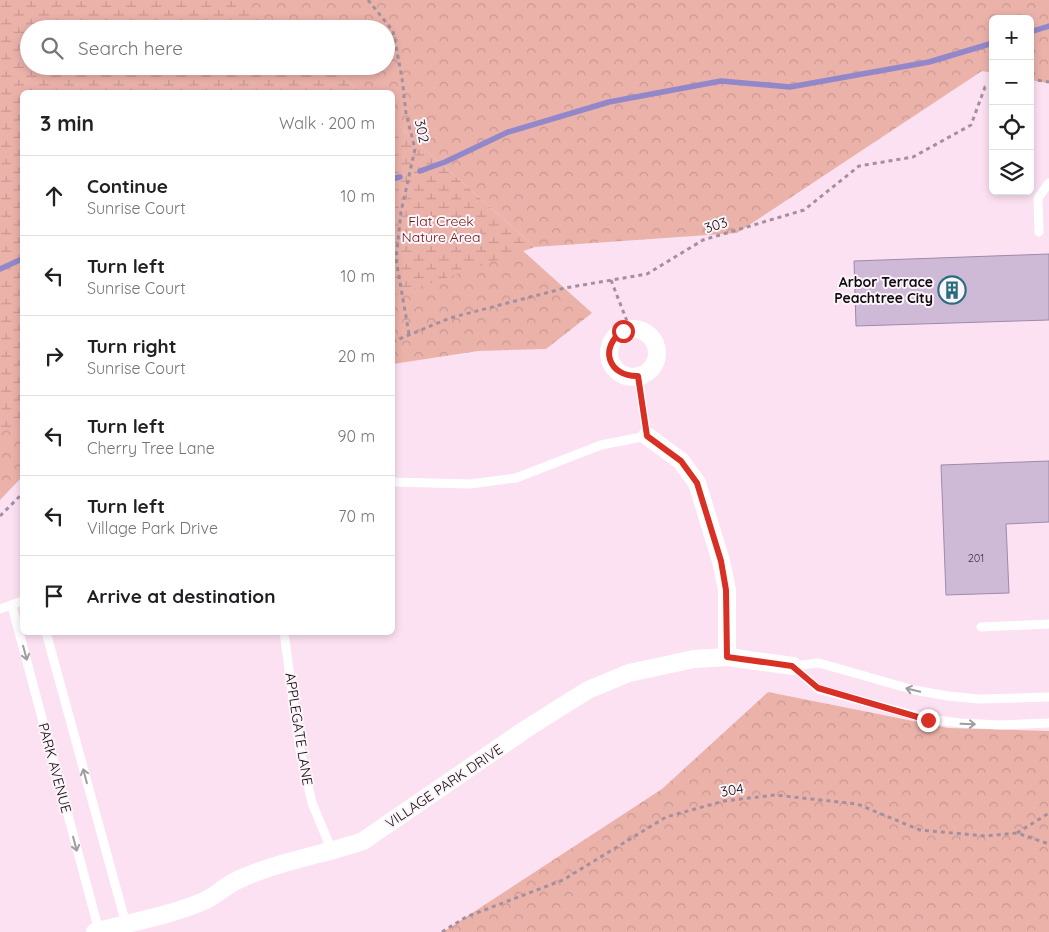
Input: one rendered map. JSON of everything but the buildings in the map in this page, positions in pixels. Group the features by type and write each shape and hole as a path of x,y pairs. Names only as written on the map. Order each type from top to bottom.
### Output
{"street":[{"path":"630,329 645,333 655,345 655,360 651,368 638,376 623,375 612,364 609,357 609,349 616,335 630,329"},
{"path":"647,436 681,461 697,483 723,570 726,590 727,657"},
{"name":"VILLAGE PARK DRIVE","path":"97,931 178,911 206,900 238,879 281,864 363,841 526,729 588,690 629,674 694,659 727,657 792,666"}],"lane":[{"path":"1039,232 1038,198 1049,183"},
{"path":"395,482 470,484 516,478 601,444 647,436 638,376"},
{"path":"0,608 12,606 20,602"},
{"name":"PARK AVENUE","path":"12,606 97,931"},
{"path":"981,627 1049,624"},
{"name":"PARK AVENUE","path":"47,635 126,924"},
{"name":"APPLEGATE LANE","path":"284,635 301,754 312,803 332,851"},
{"name":"VILLAGE PARK DRIVE","path":"792,666 819,663 914,690 948,696 980,699 1049,697"},
{"path":"792,666 818,688 928,720 961,724 1001,725 1049,723"}],"path":[{"name":"302","path":"368,0 384,20"},
{"name":"302","path":"395,41 406,113 415,149 401,212 396,259 409,334"},
{"path":"1034,80 1049,82"},
{"name":"303","path":"409,334 459,316 565,288 647,274 703,240 804,210 860,166 913,157 971,125 985,87 989,86"},
{"path":"611,280 630,329"},
{"path":"395,341 409,334"},
{"path":"0,516 20,496"},
{"name":"304","path":"442,932 466,918 562,880 666,817 724,801 775,795 857,804 920,830 986,836 1017,833 1049,844"},
{"path":"1017,833 1049,813"}],"green space":[{"path":"0,0 1049,0 1049,83 1034,81 1034,15 989,15 989,72 982,71 737,233 535,247 395,123 395,90 358,90 340,75 395,75 395,20 20,20 20,75 27,75 23,90 20,90 20,479 0,500"},
{"path":"0,0 233,0 267,20 20,20 20,75 340,75 358,90 20,90 20,424 0,431"},
{"name":"Flat Creek Nature Area","path":"395,123 535,247 395,295"},
{"path":"395,136 592,313 546,349 478,351 395,364"},
{"path":"768,692 948,728 1049,731 1049,932 443,932 662,789"}],"waterway":[{"path":"1034,31 1049,26"},
{"path":"420,171 445,162 508,132 609,102 721,81 790,87 929,62 989,44"},
{"path":"395,178 400,177"},
{"path":"0,269 20,260"}],"place":[{"name":"Arbor Terrace Peachtree City","path":"952,290"}],"route":[{"path":"623,331 616,335 612,342 609,349 609,357 612,364 623,375 638,376 647,436 681,461 697,483 721,561 726,590 727,657 792,666 818,688 928,720"}]}
